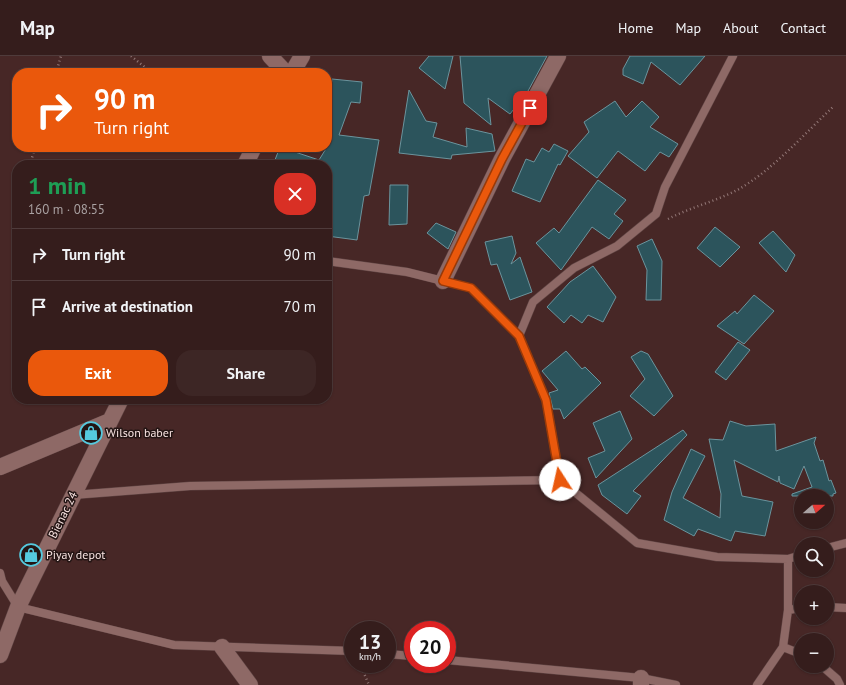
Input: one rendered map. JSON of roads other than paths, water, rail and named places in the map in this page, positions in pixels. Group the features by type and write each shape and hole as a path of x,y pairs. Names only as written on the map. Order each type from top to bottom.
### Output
{"street":[{"path":"270,56 281,68"},
{"path":"295,68 302,56"},
{"path":"443,281 502,159 558,56"},
{"name":"Bienac 24","path":"0,655 18,606 119,404"},
{"path":"0,467 110,422"},
{"path":"222,647 250,685"}],"lane":[{"path":"519,336 534,302 574,268 617,246 656,214 665,187 732,56"},
{"path":"332,262 407,272 471,288 519,336 546,400 560,480"},
{"path":"73,495 190,486 560,480 637,543 717,557 788,559 794,557"},
{"path":"834,546 846,543"},
{"path":"757,685 783,647 788,610 788,559"},
{"path":"0,573 2,581 18,606 174,645 344,651"},
{"path":"834,607 846,608"},
{"path":"788,610 794,609"},
{"path":"783,647 794,651"},
{"path":"456,661 676,685"},
{"path":"830,673 837,679 840,685"}],"place":[{"name":"Wilson baber","path":"91,433"},
{"name":"Piyay depot","path":"31,555"}]}
